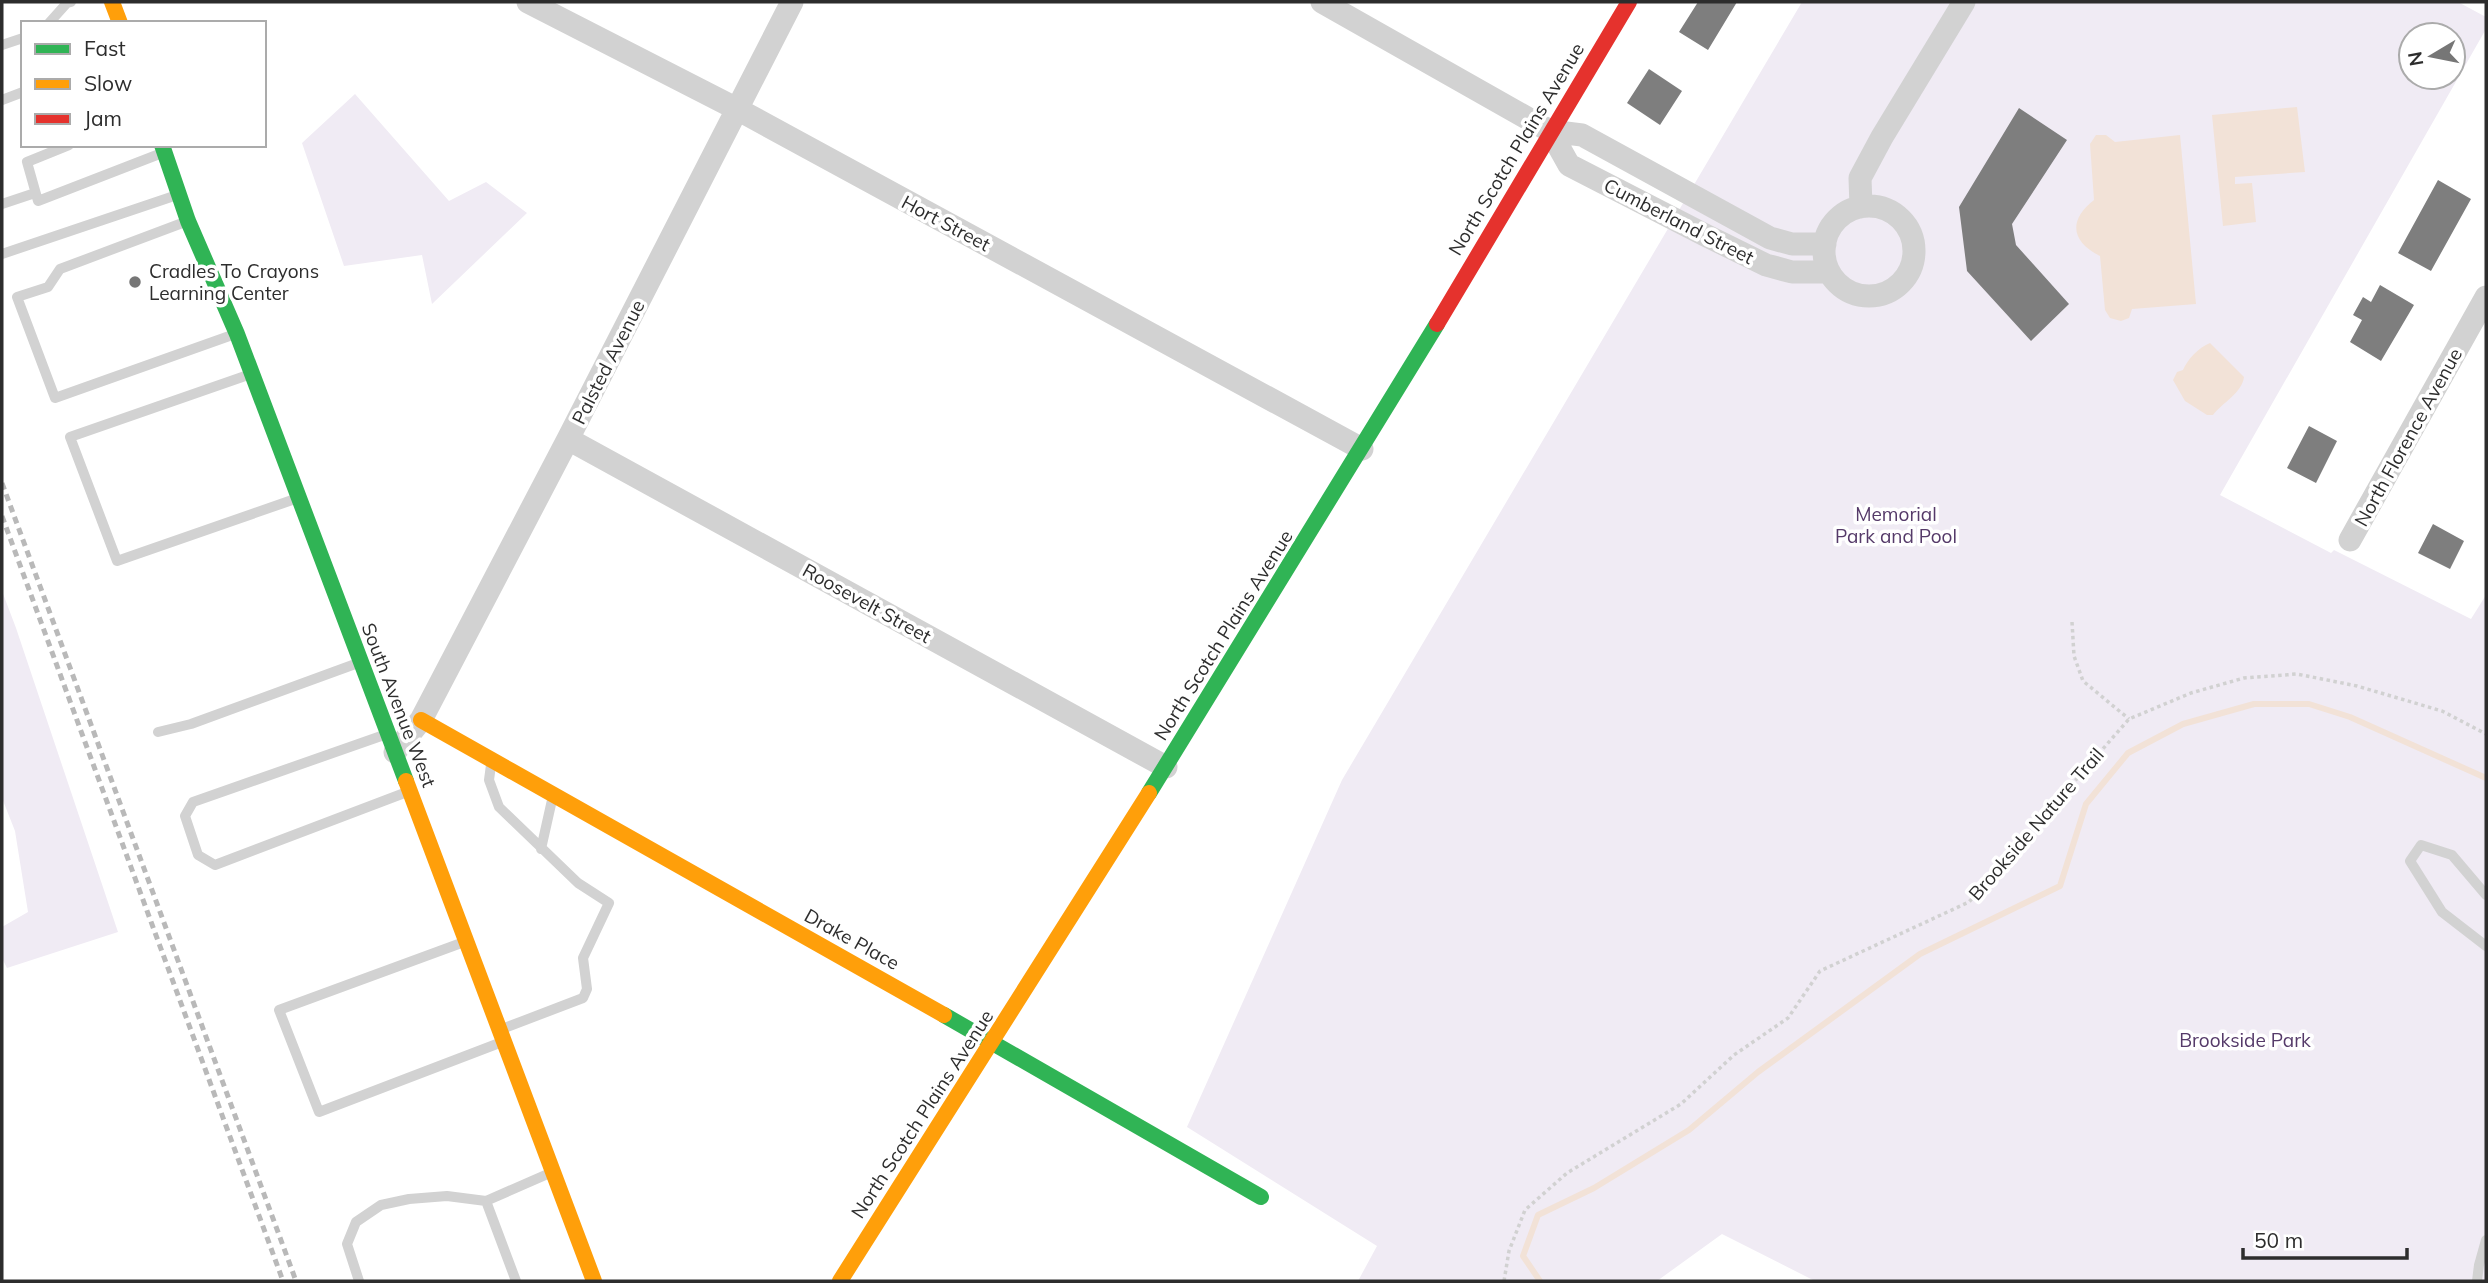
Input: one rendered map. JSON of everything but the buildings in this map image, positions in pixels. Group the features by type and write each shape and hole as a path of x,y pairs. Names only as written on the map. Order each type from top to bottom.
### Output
{"street":[{"path":"113,2 119,21"},
{"name":"Hort Street","path":"528,2 737,109 1362,449"},
{"name":"Palsted Avenue","path":"392,743 421,720 792,2"},
{"name":"Cumberland Street","path":"1322,2 1550,131 1582,135 1770,238 1792,244 1825,244"},
{"name":"North Scotch Plains Avenue","path":"840,1281 1166,767 1362,449 1629,2"},
{"path":"1861,207 1860,178 1964,2"},
{"name":"Cumberland Street","path":"1550,131 1569,165 1705,235 1766,265 1792,272 1829,272"},
{"name":"South Avenue West","path":"163,149 188,221 237,334 594,1281"},
{"path":"1875,206 1901,219 1910,230 1914,244 1914,259 1910,272 1901,284 1889,292 1875,296 1861,296 1838,284 1829,272 1825,259 1825,244 1829,231 1837,220 1861,207 1875,206"},
{"name":"North Florence Avenue","path":"2350,540 2486,297"},
{"name":"Roosevelt Street","path":"568,439 1166,767"},
{"name":"Drake Place","path":"421,720 1261,1197"}],"lane":[{"path":"51,21 71,2"},
{"path":"2,45 21,39"},
{"path":"2,100 21,93"},
{"path":"37,197 27,162 64,147"},
{"path":"2,204 37,197 163,149"},
{"path":"2,254 179,194"},
{"path":"188,221 60,269 48,287 17,297 55,398 237,334"},
{"path":"250,374 70,437 112,549 117,561 297,498"},
{"path":"158,732 191,724 361,662"},
{"path":"392,743 193,802 185,816 198,855 215,864 410,791"},
{"path":"466,941 279,1010 320,1112 502,1036 583,998 587,989 583,958 609,903 579,883 499,807 489,780 492,762"},
{"path":"541,849 552,796"},
{"path":"2486,895 2452,855 2421,845 2410,861 2442,912 2486,946"},
{"path":"359,1281 347,1244 356,1222 382,1205 409,1199 447,1196 486,1201 553,1172"},
{"path":"486,1201 516,1281"},
{"path":"2477,1281 2486,1240"}],"path":[{"path":"2072,622 2074,656 2083,681 2129,719"},
{"name":"Brookside Nature Trail","path":"1504,1281 1508,1251 1525,1210 1567,1173 1681,1104 1734,1055 1787,1018 1820,971 1969,902 2129,719 2191,693 2244,678 2297,674 2357,686 2442,711 2486,734"}],"green space":[{"name":"Memorial Park and Pool","path":"1802,2 2458,2 2486,17 2486,29 2467,62 2467,21 2397,21 2397,91 2451,91 2220,495 2331,553 2334,550 2471,619 2486,595 2486,1281 1815,1281 1722,1234 1657,1281 1358,1281 1377,1246 1187,1127 1342,780"},
{"path":"355,94 449,201 486,182 527,213 432,304 422,255 344,266 302,143"},
{"path":"2,591 118,932 7,968 2,958 2,927 28,912 15,831 2,798"}],"shaded area":[{"path":"2297,107 2305,172 2235,177 2235,184 2252,183 2256,222 2223,226 2212,115"},
{"path":"2096,135 2106,135 2115,142 2180,135 2196,304 2132,309 2129,318 2121,321 2110,318 2105,310 2100,256 2083,244 2076,230 2080,215 2094,200 2090,144"},
{"path":"2210,343 2244,377 2236,393 2213,415 2207,415 2185,401 2173,380 2194,354"}],"waterway":[{"path":"1540,1281 1523,1256 1538,1215 1594,1188 1689,1130 1758,1072 1920,954 2060,886 2086,804 2128,753 2183,724 2254,704 2309,704 2350,717 2486,778"}],"railway":[{"path":"2,483 296,1281"},
{"path":"2,516 283,1281"}],"traffic: fast":[{"path":"163,147 188,221 237,334 406,781"},
{"path":"1149,793 1437,324"},
{"path":"944,1015 1261,1197"}],"traffic: slow":[{"path":"112,2 119,21"},
{"path":"421,720 944,1015"},
{"path":"406,781 594,1281"},
{"path":"840,1281 1149,793"}],"traffic: jam":[{"path":"1437,324 1629,2"}],"place":[{"name":"Cradles To Crayons Learning Center","path":"135,282"}],"park label":[{"name":"Brookside Park","path":"2245,1040"}]}
